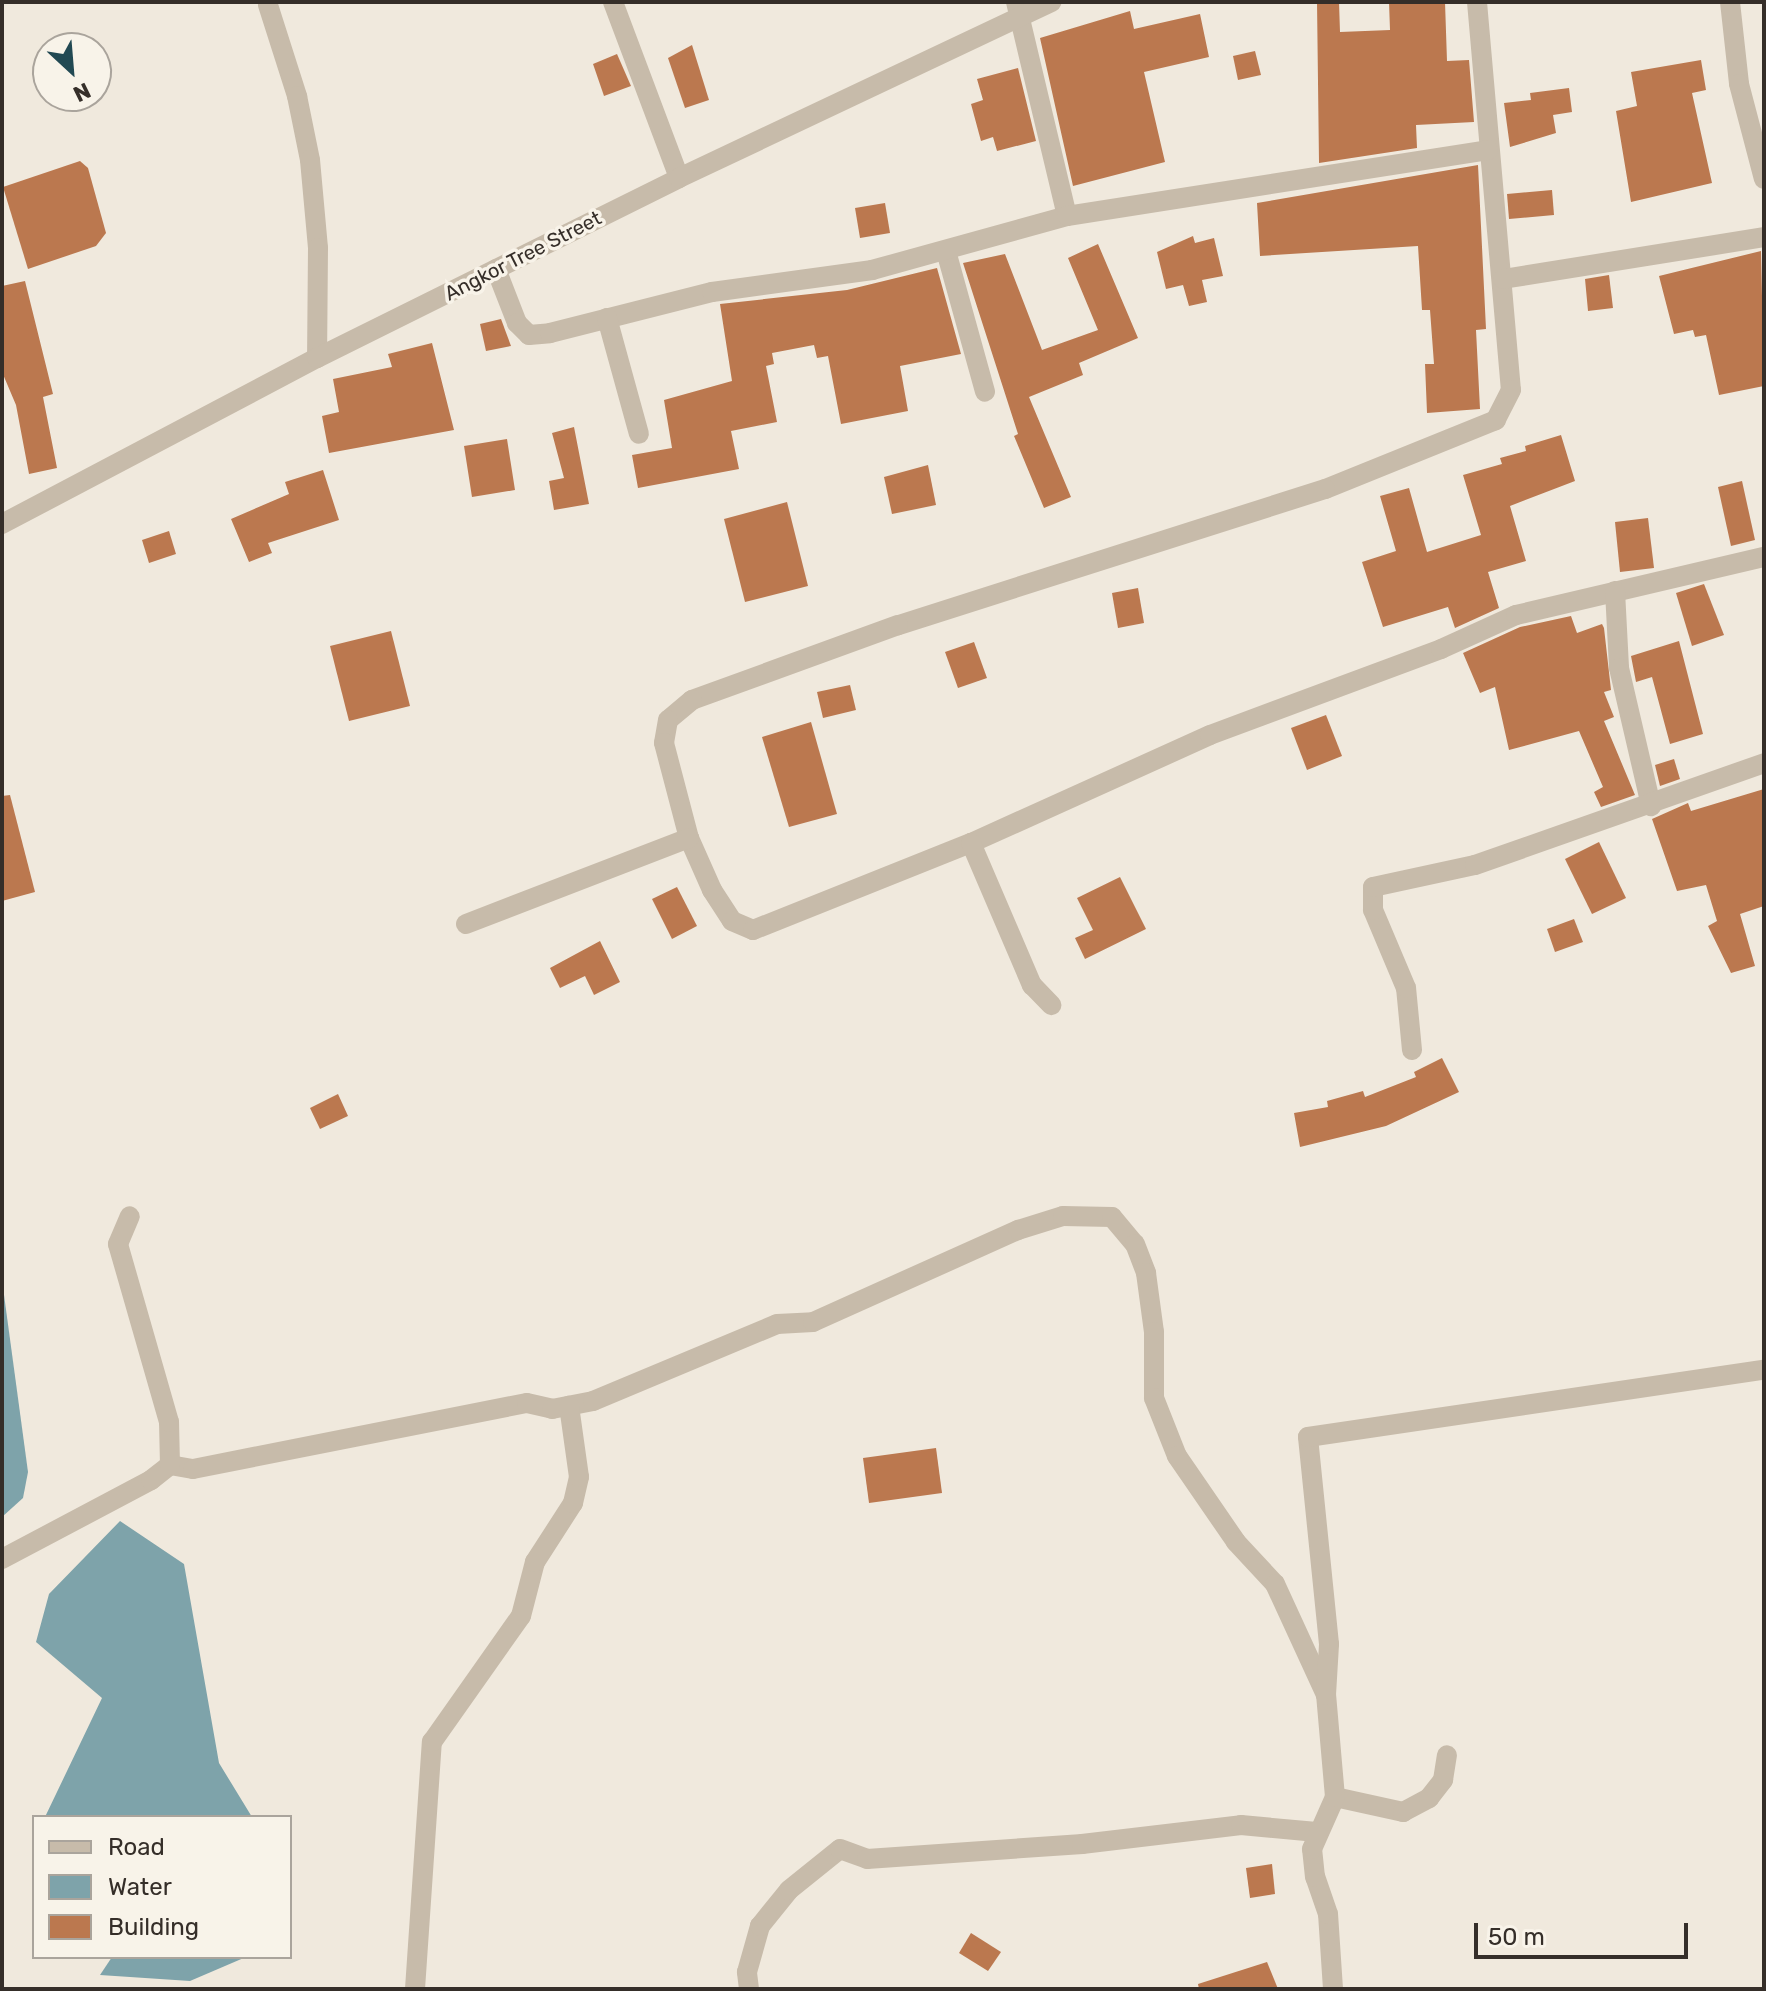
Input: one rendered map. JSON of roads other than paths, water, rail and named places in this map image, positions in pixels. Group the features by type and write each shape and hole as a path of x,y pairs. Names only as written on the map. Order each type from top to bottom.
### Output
{"street":[{"path":"613,2 679,178"},
{"name":"Angkor Tree Street","path":"2,524 317,358 679,178 1018,10 1052,2"},
{"path":"1477,2 1488,150 1503,279 1511,390 1507,407 1484,427 1325,489 898,625 692,700 668,720 664,743 689,838 732,921 753,930 971,843 1198,740 1441,649 1516,615 1764,557"},
{"path":"1730,2 1739,84 1764,179"},
{"path":"268,5 297,96 310,160 318,248 317,358"},
{"path":"1018,10 1067,216"},
{"path":"496,269 517,323 529,335 712,292 872,270 1067,216 1488,150"},
{"path":"1503,279 1764,237"},
{"path":"946,251 985,392"},
{"path":"607,318 639,434"},
{"path":"1615,591 1619,668 1651,806"},
{"path":"1412,1050 1406,988 1373,910 1373,887 1475,865 1651,806 1764,763"},
{"path":"466,924 689,838"},
{"path":"971,843 1032,985 1051,1005"},
{"path":"130,1216 118,1244 169,1422 170,1465"},
{"path":"2,1559 151,1480 170,1465 193,1469 527,1403 552,1409 593,1401 777,1324 813,1322 1018,1230 1063,1216 1112,1217 1135,1244 1146,1273 1154,1332 1154,1398 1177,1456 1236,1542 1275,1584 1326,1695"},
{"path":"1333,1989 1328,1914 1315,1877 1312,1849 1335,1797 1326,1695 1329,1644 1308,1437 1764,1370"},
{"path":"415,1989 432,1742 521,1616 535,1562 573,1503 579,1477 569,1406"},
{"path":"1335,1797 1403,1812 1429,1798 1443,1780 1447,1755"},
{"path":"749,1989 747,1972 760,1926 789,1890 840,1849 867,1859 1082,1844 1241,1825 1317,1832"}],"water":[{"path":"2,1280 28,1472 23,1498 2,1517"},
{"path":"120,1521 184,1564 219,1763 251,1815 46,1815 102,1698 36,1642 49,1594"},
{"path":"111,1959 241,1959 190,1981 100,1975"}]}
